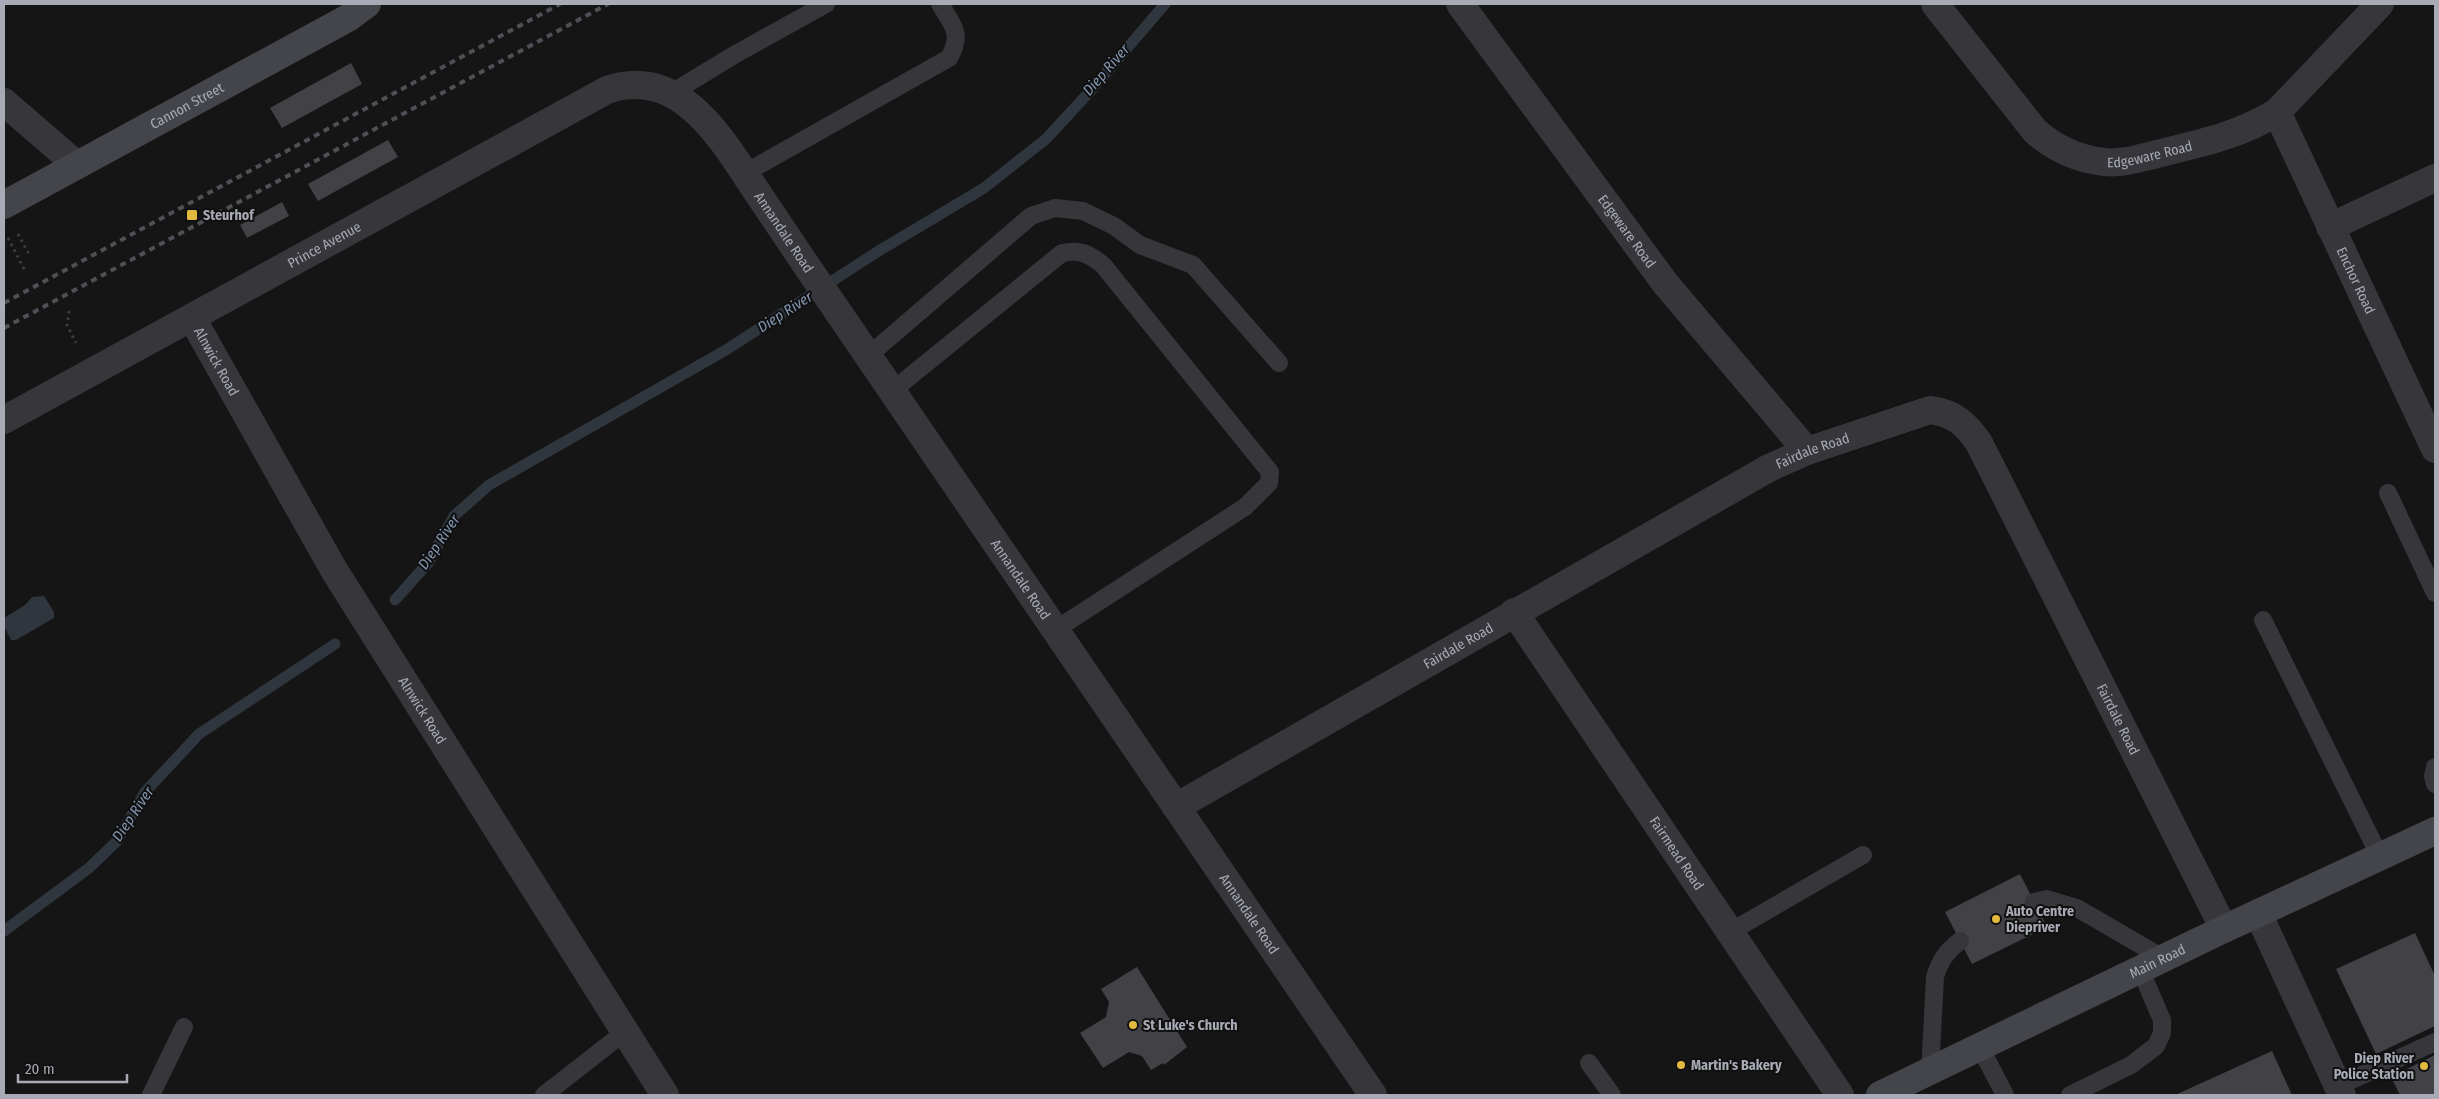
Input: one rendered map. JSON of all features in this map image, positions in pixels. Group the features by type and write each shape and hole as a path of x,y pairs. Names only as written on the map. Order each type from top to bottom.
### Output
{"main road":[{"name":"Cannon Street","path":"4,205 348,18 367,4"},
{"name":"Main Road","path":"1880,1095 2224,929 2435,831"}],"street":[{"name":"Edgeware Road","path":"1460,4 1665,284 1806,451"},
{"name":"Edgeware Road","path":"1936,4 2024,119 2050,145 2068,154 2104,162 2123,162 2214,141 2240,132 2277,112 2380,4"},
{"name":"Prince Avenue","path":"4,420 607,90 628,85 660,91"},
{"name":"Annandale Road","path":"660,91 687,102 708,122 745,173 834,307 1373,1095"},
{"path":"4,102 77,165"},
{"name":"Enchor Road","path":"2277,112 2435,449"},
{"path":"2330,227 2435,178"},
{"name":"Alnwick Road","path":"192,318 334,570 665,1095"},
{"name":"Fairdale Road","path":"1176,807 1514,612 1769,468 1806,451 1930,410 1956,417 1969,428 1979,443 2224,929"},
{"name":"Fairmead Road","path":"1514,612 1840,1095"},
{"path":"2258,913 2340,1091"}],"lane":[{"path":"660,91 734,54 826,4"},
{"path":"745,173 949,58 957,44 956,31 940,4"},
{"path":"868,356 1031,216 1055,208 1083,210 1107,222 1140,245 1193,265 1279,362"},
{"path":"892,391 1062,253 1076,250 1085,253 1102,265 1270,472 1269,483 1245,507 1055,630"},
{"path":"2388,493 2434,588"},
{"path":"2262,620 2380,857"},
{"path":"2435,767 2433,776 2435,784"},
{"path":"1730,932 1863,855"},
{"path":"2034,902 2047,899 2059,901 2077,908 2152,964 2162,1020 2162,1034 2156,1046 2131,1065 2070,1095"},
{"path":"1930,1071 1935,977 1939,962 1948,950 1960,941"},
{"path":"151,1095 184,1027"},
{"path":"544,1095 626,1031"},
{"path":"2340,1091 2435,1042"},
{"path":"1980,1047 2005,1095"},
{"path":"1589,1064 1612,1095"}],"path":[{"path":"25,271 8,238 18,233 30,256"},
{"path":"67,325 69,311"}],"shaded area":[{"path":"44,596 54,612 54,618 16,640 11,640 4,626 4,618 25,605 32,597"}],"building":[{"path":"351,63 362,84 282,128 270,108"},
{"path":"388,140 398,157 318,201 308,184"},
{"path":"282,202 289,216 247,238 240,225"},
{"name":"Auto Centre Diepriver","path":"2020,874 2047,927 1972,964 1945,912"},
{"path":"2415,933 2435,976 2435,1026 2376,1054 2336,969"},
{"name":"St Luke's Church","path":"1137,967 1187,1047 1164,1065 1163,1063 1151,1070 1142,1056 1129,1052 1103,1068 1080,1033 1106,1017 1109,1002 1101,989"},
{"path":"2272,1051 2292,1095 2175,1095"},
{"name":"Diep River Police Station","path":"2435,1055 2435,1095 2400,1095 2391,1077"}],"waterway":[{"name":"Diep River","path":"395,600 428,563 454,516 489,485 726,350 877,252 984,188 1046,139 1093,88 1165,4"},
{"name":"Diep River","path":"4,931 89,868 117,841 145,792 199,734 335,644"}],"railway":[{"path":"4,303 560,4"},
{"path":"4,328 608,4"}],"place":[{"name":"Steurhof","path":"192,215"},
{"name":"Auto Centre Diepriver","path":"1996,919"},
{"name":"St Luke's Church","path":"1133,1025"},
{"name":"Martin's Bakery","path":"1681,1065"},
{"name":"Diep River Police Station","path":"2424,1066"}]}
